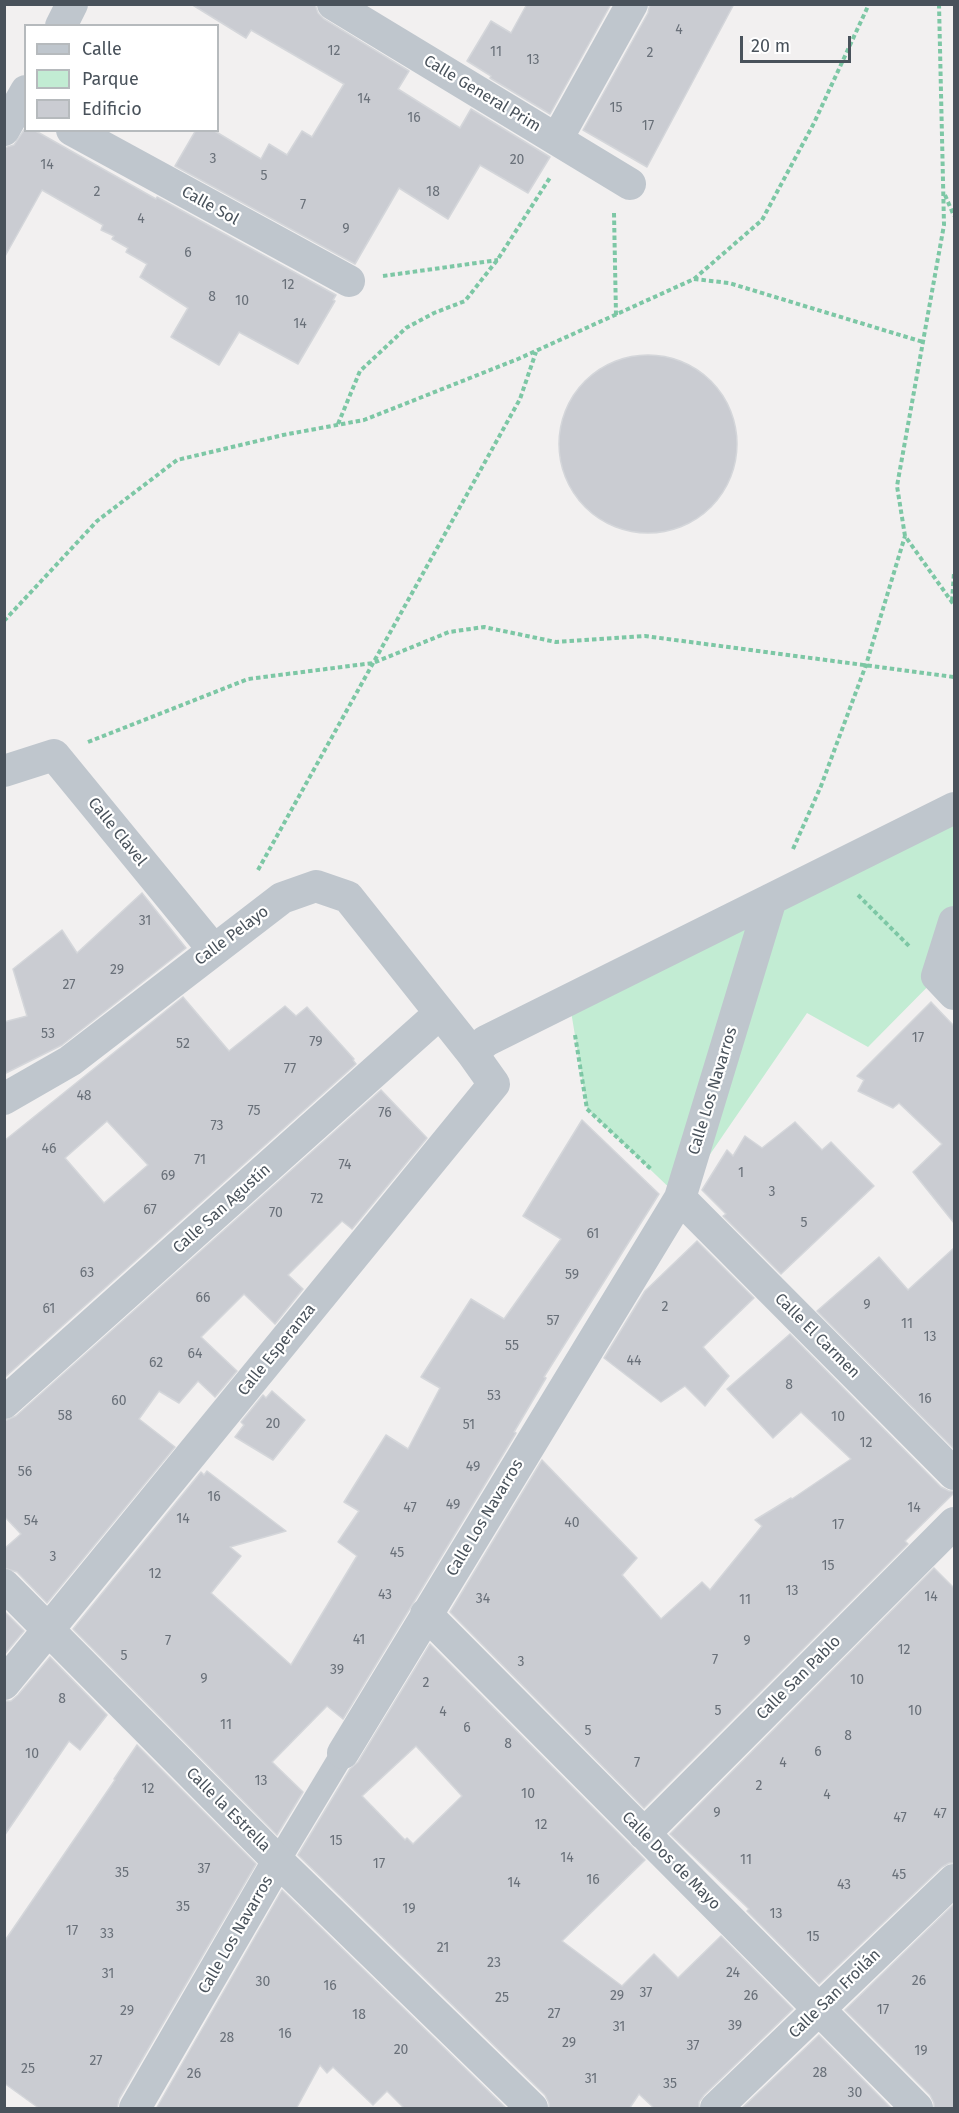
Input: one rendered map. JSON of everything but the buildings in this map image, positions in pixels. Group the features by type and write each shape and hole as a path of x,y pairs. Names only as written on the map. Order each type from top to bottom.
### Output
{"street":[{"path":"62,24 72,4"},
{"name":"Calle General Prim","path":"333,4 622,179"},
{"path":"563,143 632,4"},
{"path":"4,130 23,99"},
{"name":"Calle Sol","path":"76,132 349,281"},
{"path":"4,771 54,755"},
{"name":"Calle Clavel","path":"54,755 213,949"},
{"path":"472,1053 486,1041 954,808"},
{"name":"Calle Pelayo","path":"4,1100 70,1060 282,898 316,886 348,897 439,1014"},
{"name":"Calle Los Navarros","path":"135,2109 278,1861 680,1198 771,899"},
{"path":"946,985 954,922"},
{"name":"Calle Esperanza","path":"4,1684 494,1084 472,1053 439,1014"},
{"name":"Calle San Agustín","path":"4,1403 439,1014"},
{"name":"Calle El Carmen","path":"680,1198 954,1474"},
{"name":"Calle San Pablo","path":"644,1834 954,1523"},
{"name":"Calle la Estrella","path":"4,1585 278,1861 532,2109"},
{"name":"Calle Dos de Mayo","path":"426,1614 917,2109"},
{"name":"Calle San Froilán","path":"716,2109 954,1880"}],"path":[{"path":"4,621 97,521 177,460 283,435 364,420 537,351 693,279 762,219 814,123 869,4"},
{"path":"771,899 821,786 866,665 905,536 897,486 944,225 939,4"},
{"path":"338,424 360,371 406,328 434,313 465,301 498,259 563,143"},
{"path":"616,315 622,179"},
{"path":"943,190 954,216"},
{"path":"349,281 498,259"},
{"path":"693,279 729,283 923,342"},
{"path":"253,878 520,399 537,351"},
{"path":"905,536 953,603"},
{"path":"953,603 954,573"},
{"path":"54,755 248,679 373,663 449,633 484,627 556,642 645,636 954,677"},
{"path":"833,868 946,985"},
{"path":"569,999 587,1109 680,1198"}],"green space":[{"path":"954,808 954,960 868,1047 807,1013 680,1198 587,1109 569,999"}]}
